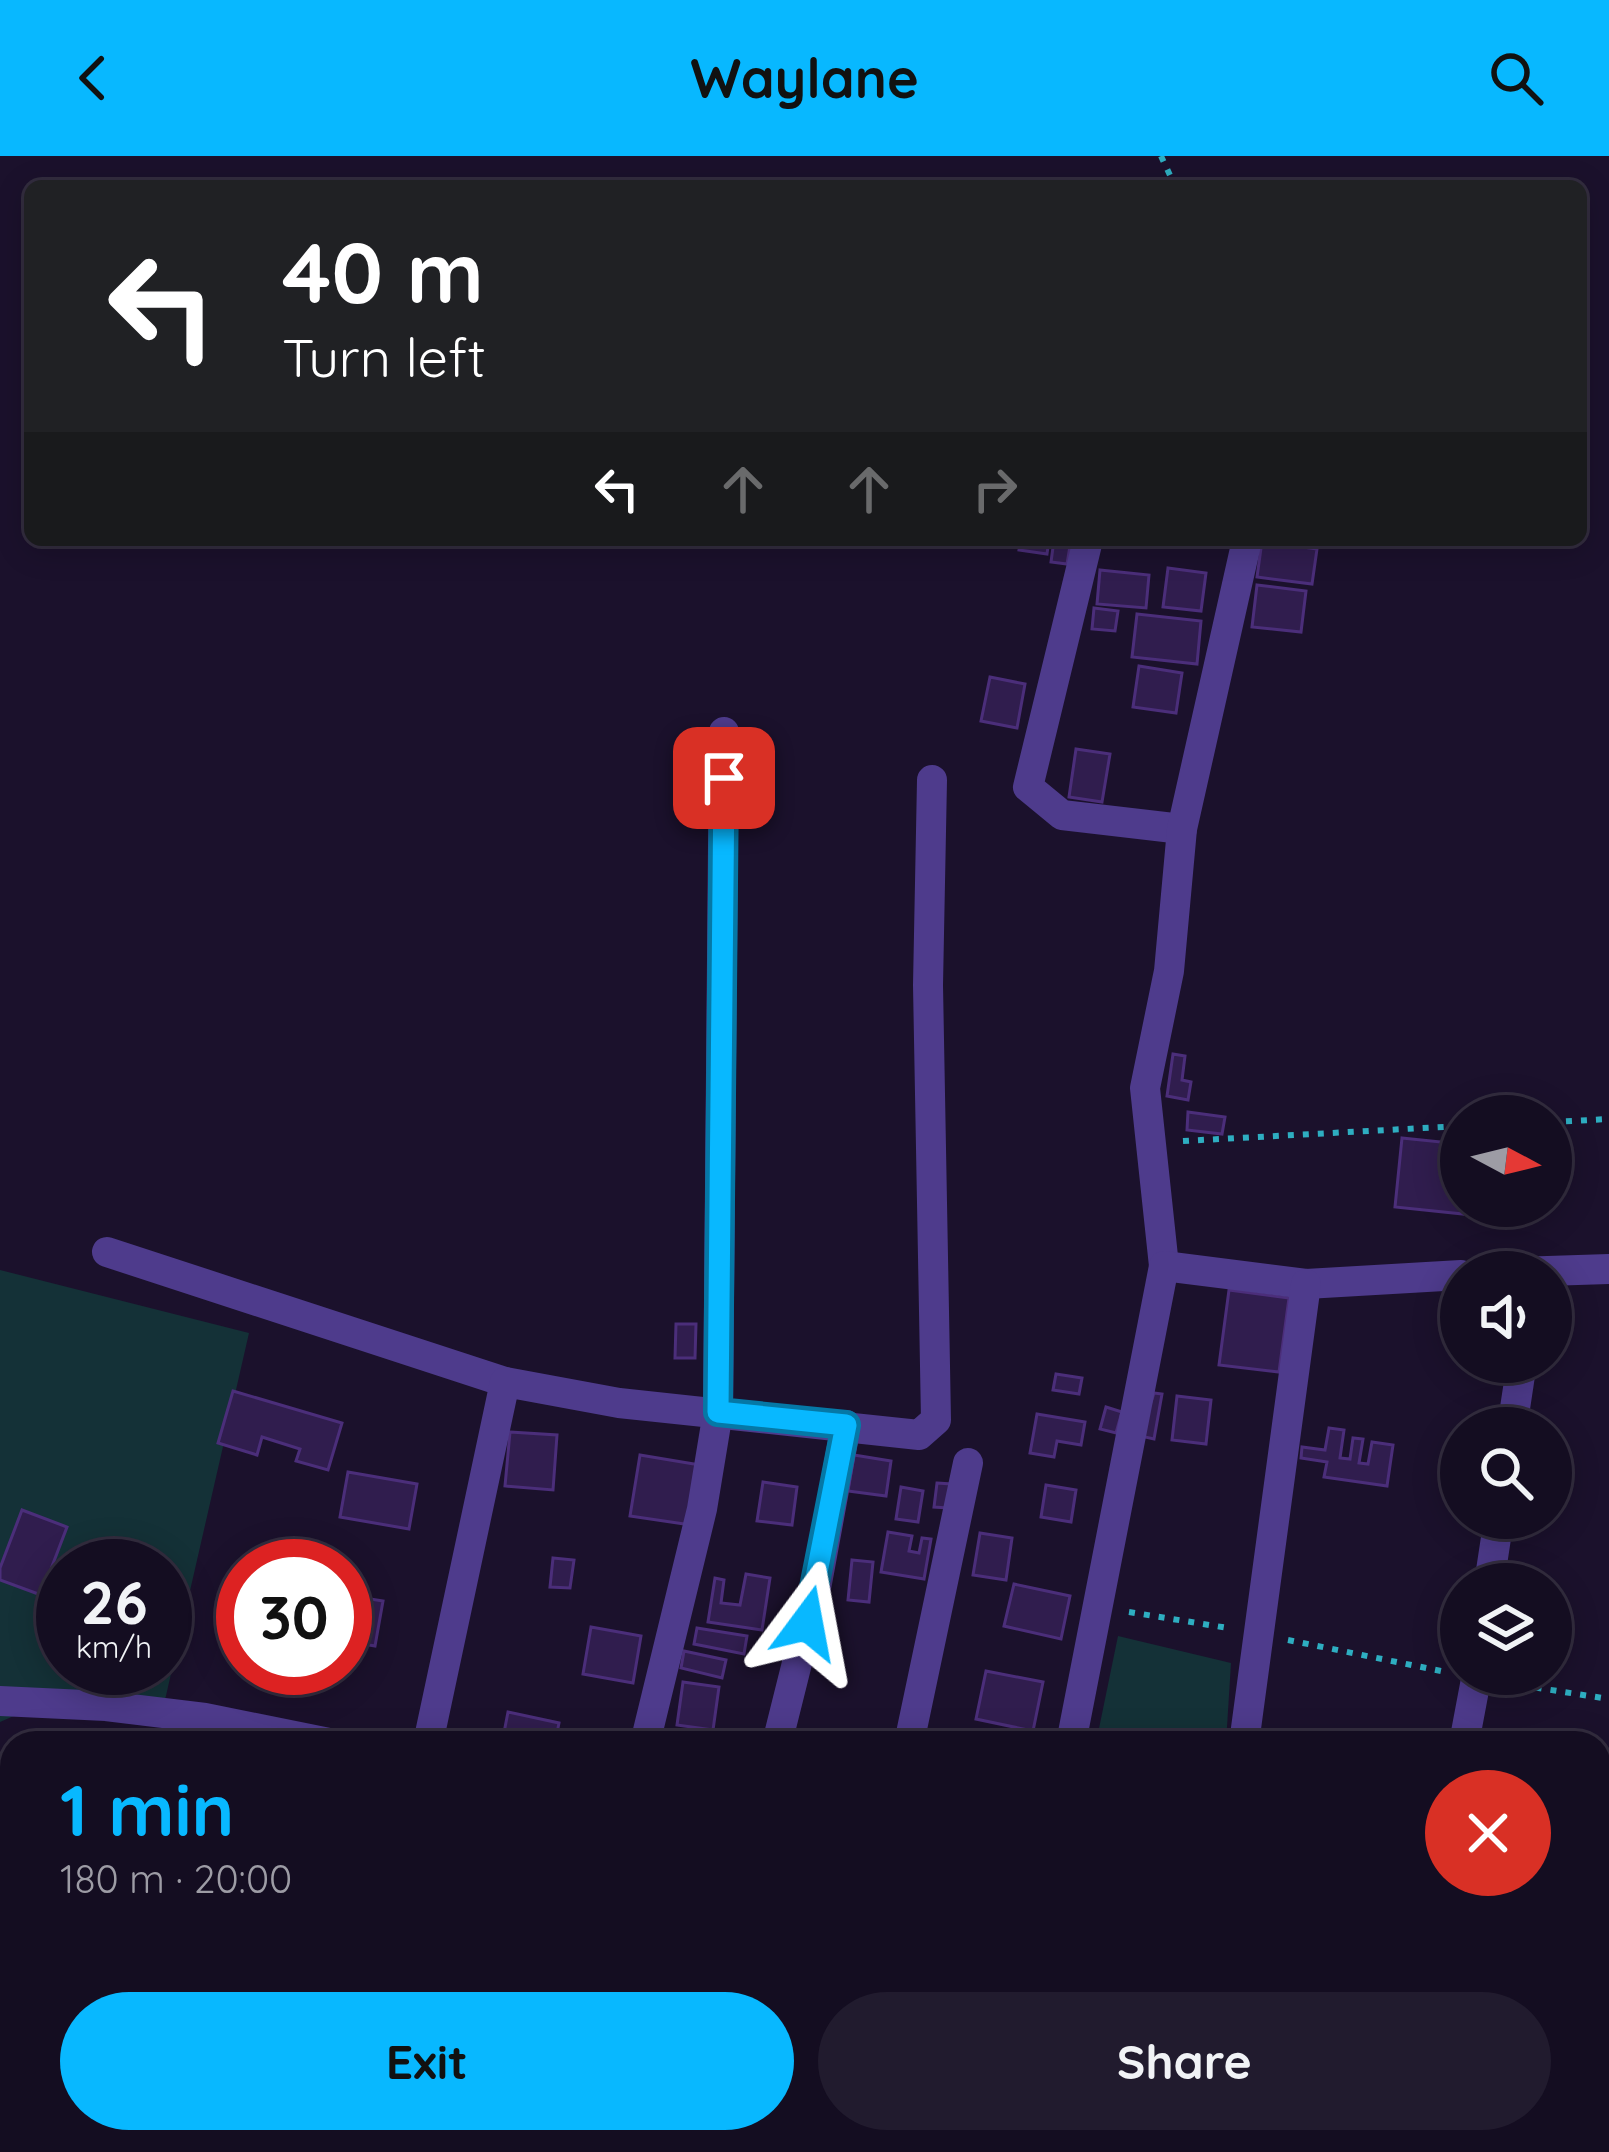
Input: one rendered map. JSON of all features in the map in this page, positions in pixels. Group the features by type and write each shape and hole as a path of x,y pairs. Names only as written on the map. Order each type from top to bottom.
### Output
{"street":[{"path":"1087,546 1028,787 1062,815 1182,829"},
{"path":"1073,1731 1164,1266 1145,1088 1169,971 1182,829 1246,546"},
{"path":"648,1731 702,1509 718,1412 724,732"},
{"path":"107,1252 505,1382 619,1403 919,1435 936,1420 928,985 932,780"},
{"path":"1164,1266 1306,1284 1440,1276"},
{"path":"1572,1270 1609,1269"},
{"path":"1246,1731 1306,1284"},
{"path":"431,1731 505,1382"},
{"path":"780,1731 817,1583 846,1425"},
{"path":"912,1731 968,1463"},
{"path":"1466,1731 1473,1695"},
{"path":"0,1701 106,1706 269,1731"}],"path":[{"path":"1572,1121 1609,1119"},
{"path":"1154,1143 1440,1127"},
{"path":"1098,1607 1440,1669"},
{"path":"1572,1693 1609,1699"}],"green space":[{"path":"0,1270 249,1333 192,1582 192,1539 36,1539 36,1695 166,1695 165,1700 55,1698 0,1722"},
{"path":"1118,1636 1231,1663 1227,1731 1098,1731"}],"building":[{"path":"1020,546 1048,546 1047,554 1019,550"},
{"path":"1053,546 1070,546 1067,564 1051,562"},
{"path":"1261,546 1317,549 1312,584 1257,577"},
{"path":"1168,568 1206,573 1201,611 1163,607"},
{"path":"1100,570 1149,575 1146,608 1097,604"},
{"path":"1257,585 1306,591 1301,632 1252,627"},
{"path":"1094,608 1118,611 1115,631 1092,629"},
{"path":"1137,614 1201,621 1197,664 1132,657"},
{"path":"1139,666 1182,673 1176,713 1133,707"},
{"path":"990,677 1025,684 1017,728 981,721"},
{"path":"1076,749 1110,754 1102,802 1069,797"},
{"path":"1173,1054 1185,1056 1182,1080 1191,1082 1188,1100 1167,1096"},
{"path":"1188,1112 1225,1117 1222,1134 1187,1130"},
{"path":"1402,1138 1440,1142 1440,1212 1395,1207"},
{"path":"1229,1290 1289,1298 1279,1372 1219,1365"},
{"path":"676,1324 696,1324 695,1358 675,1358"},
{"path":"1056,1374 1082,1378 1079,1394 1053,1390"},
{"path":"233,1391 342,1423 328,1470 296,1461 300,1449 262,1437 257,1455 218,1443"},
{"path":"1154,1393 1162,1394 1154,1439 1140,1436"},
{"path":"1177,1396 1211,1400 1206,1444 1172,1440"},
{"path":"1106,1407 1122,1412 1116,1433 1100,1429"},
{"path":"1037,1414 1085,1422 1081,1445 1057,1441 1054,1457 1030,1453"},
{"path":"1329,1428 1344,1430 1340,1458 1350,1459 1353,1438 1363,1439 1359,1463 1368,1464 1372,1442 1393,1445 1387,1486 1324,1477 1327,1462 1301,1458 1302,1447 1325,1450"},
{"path":"510,1432 557,1435 553,1490 505,1486"},
{"path":"640,1455 700,1465 691,1525 630,1516"},
{"path":"854,1455 891,1461 886,1496 848,1491"},
{"path":"348,1472 417,1484 409,1529 340,1517"},
{"path":"763,1482 797,1487 792,1525 757,1521"},
{"path":"937,1483 951,1484 948,1508 934,1507"},
{"path":"1046,1485 1076,1490 1071,1522 1041,1517"},
{"path":"901,1487 923,1491 918,1522 896,1519"},
{"path":"22,1510 67,1527 62,1539 36,1539 36,1593 0,1580"},
{"path":"888,1532 912,1536 909,1551 919,1553 922,1538 931,1539 924,1579 881,1572"},
{"path":"980,1533 1012,1538 1006,1580 973,1575"},
{"path":"553,1558 574,1560 570,1588 550,1587"},
{"path":"852,1560 873,1562 869,1602 848,1600"},
{"path":"746,1574 770,1578 762,1630 708,1622 715,1578 724,1580 721,1603 740,1605"},
{"path":"1014,1584 1070,1596 1061,1639 1004,1626"},
{"path":"372,1599 383,1601 372,1646"},
{"path":"591,1627 641,1636 633,1683 583,1674"},
{"path":"697,1628 747,1636 744,1654 694,1644"},
{"path":"684,1651 726,1660 722,1678 681,1668"},
{"path":"986,1671 1043,1682 1033,1731 976,1719"},
{"path":"683,1682 719,1687 713,1730 677,1725"},
{"path":"508,1712 559,1723 557,1731 504,1731"}],"route":[{"path":"724,778 718,1412 846,1425 807,1623"}]}
